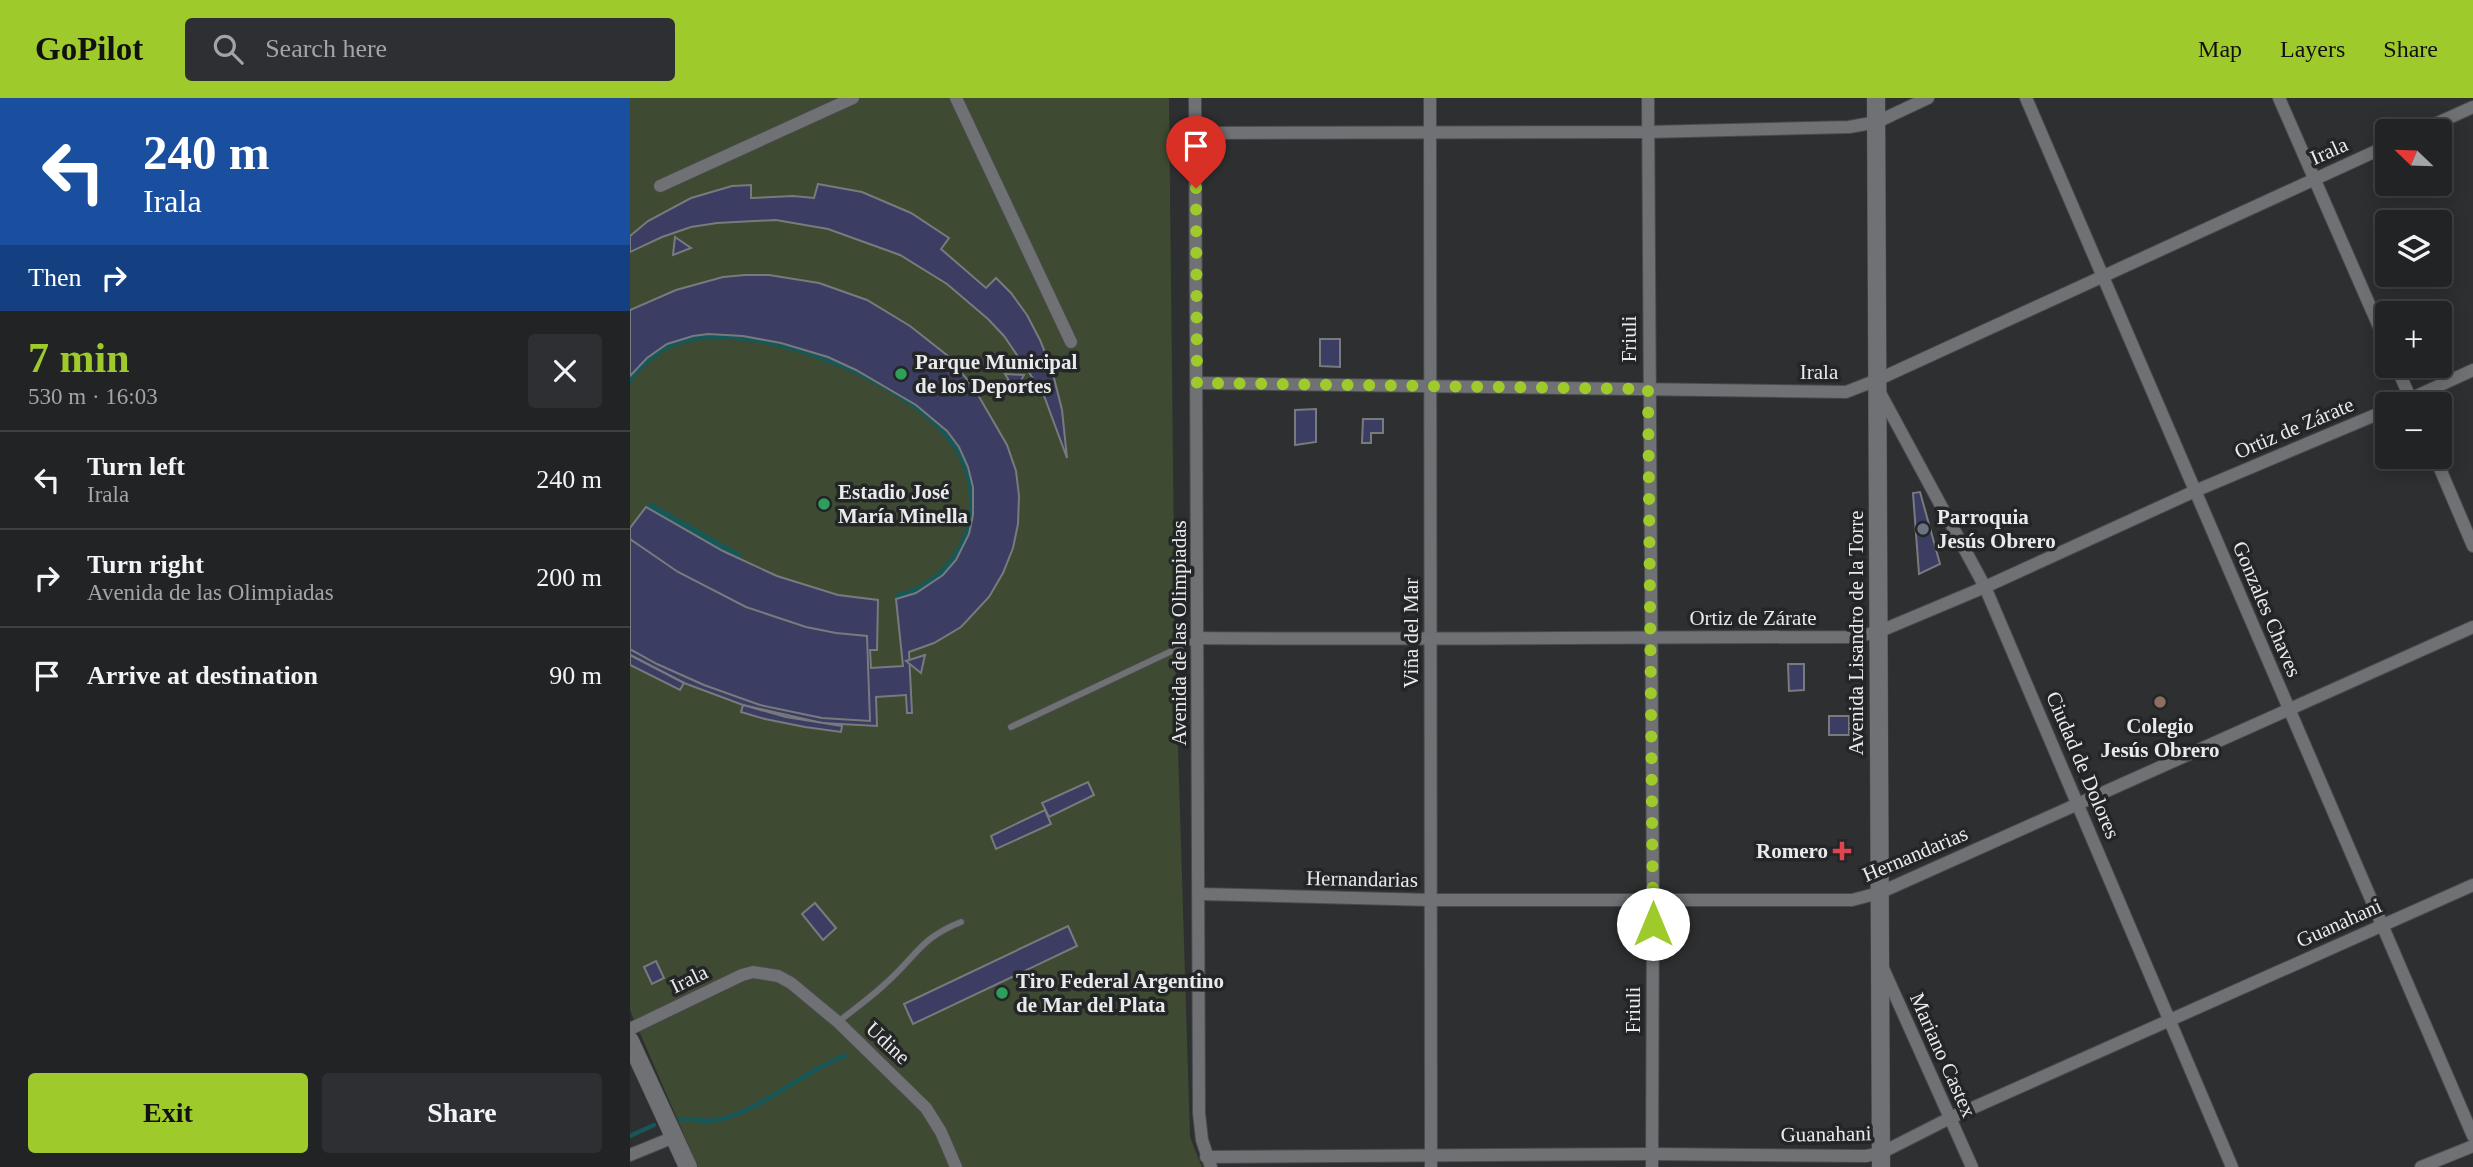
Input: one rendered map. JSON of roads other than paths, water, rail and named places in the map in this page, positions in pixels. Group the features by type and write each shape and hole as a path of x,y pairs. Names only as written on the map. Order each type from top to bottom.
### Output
{"street":[{"path":"660,186 853,98"},
{"path":"956,98 1071,342"},
{"name":"Avenida de las Olimpiadas","path":"1195,98 1199,1113 1209,1162"},
{"name":"Viña del Mar","path":"1430,98 1431,1162"},
{"name":"Friuli","path":"1648,98 1652,1167"},
{"name":"Avenida Lisandro de la Torre","path":"1876,98 1881,1160"},
{"path":"1196,133 1648,132 1849,127 1877,122 1928,98"},
{"name":"Gonzales Chaves","path":"2026,98 2473,1136"},
{"path":"2279,98 2375,318"},
{"path":"2446,119 2473,107"},
{"name":"Irala","path":"1197,383 1846,392 1877,384 2102,275 2375,151"},
{"path":"2430,392 2473,370"},
{"name":"Ciudad de Dolores","path":"1877,384 1985,587 2232,1167"},
{"name":"Ortiz de Zárate","path":"1198,638 1430,640 1854,637 1878,632 1985,587 2195,491 2375,415"},
{"path":"2440,469 2473,546"},
{"name":"Hernandarias","path":"1199,894 1430,900 1852,900 1879,893 2473,627"},
{"name":"Guanahani","path":"1209,1162 1431,1162 1652,1153 1866,1156 1881,1160 1950,1118 2473,885"},
{"name":"Mariano Castex","path":"1880,959 1972,1167"},
{"name":"Irala","path":"630,1029 742,975 753,972 767,973"},
{"name":"Udine","path":"767,973 778,975 791,983 838,1022 926,1108 941,1132 956,1167"},
{"path":"630,1041 688,1167"},
{"path":"630,1155 673,1133"},
{"path":"2421,1167 2473,1146"}],"lane":[{"path":"1011,727 1198,638"},
{"path":"838,1022 887,983 926,941 940,930 961,922"}],"water":[{"path":"708,334 749,338 797,348 847,366 895,390 935,420 963,456 974,498 964,545 945,573 927,587 896,599 895,594 926,581 943,567 957,548 966,527 969,494 964,472 955,451 936,427 908,404 838,366 761,343 725,339 684,343 658,356 642,369 630,385 630,376 638,367 664,347 685,338"},
{"path":"650,502 743,555 741,560 646,507"}],"waterway":[{"path":"680,1119 713,1121 734,1115 845,1056"},
{"path":"630,1136 654,1125"}],"place":[{"name":"Parque Municipal de los Deportes","path":"901,374"},
{"name":"Estadio José María Minella","path":"824,504"},
{"name":"Parroquia Jesús Obrero","path":"1923,529"},
{"name":"Colegio Jesús Obrero","path":"2160,702"},
{"name":"Romero","path":"1842,851"},
{"name":"Tiro Federal Argentino de Mar del Plata","path":"1002,993"}]}
